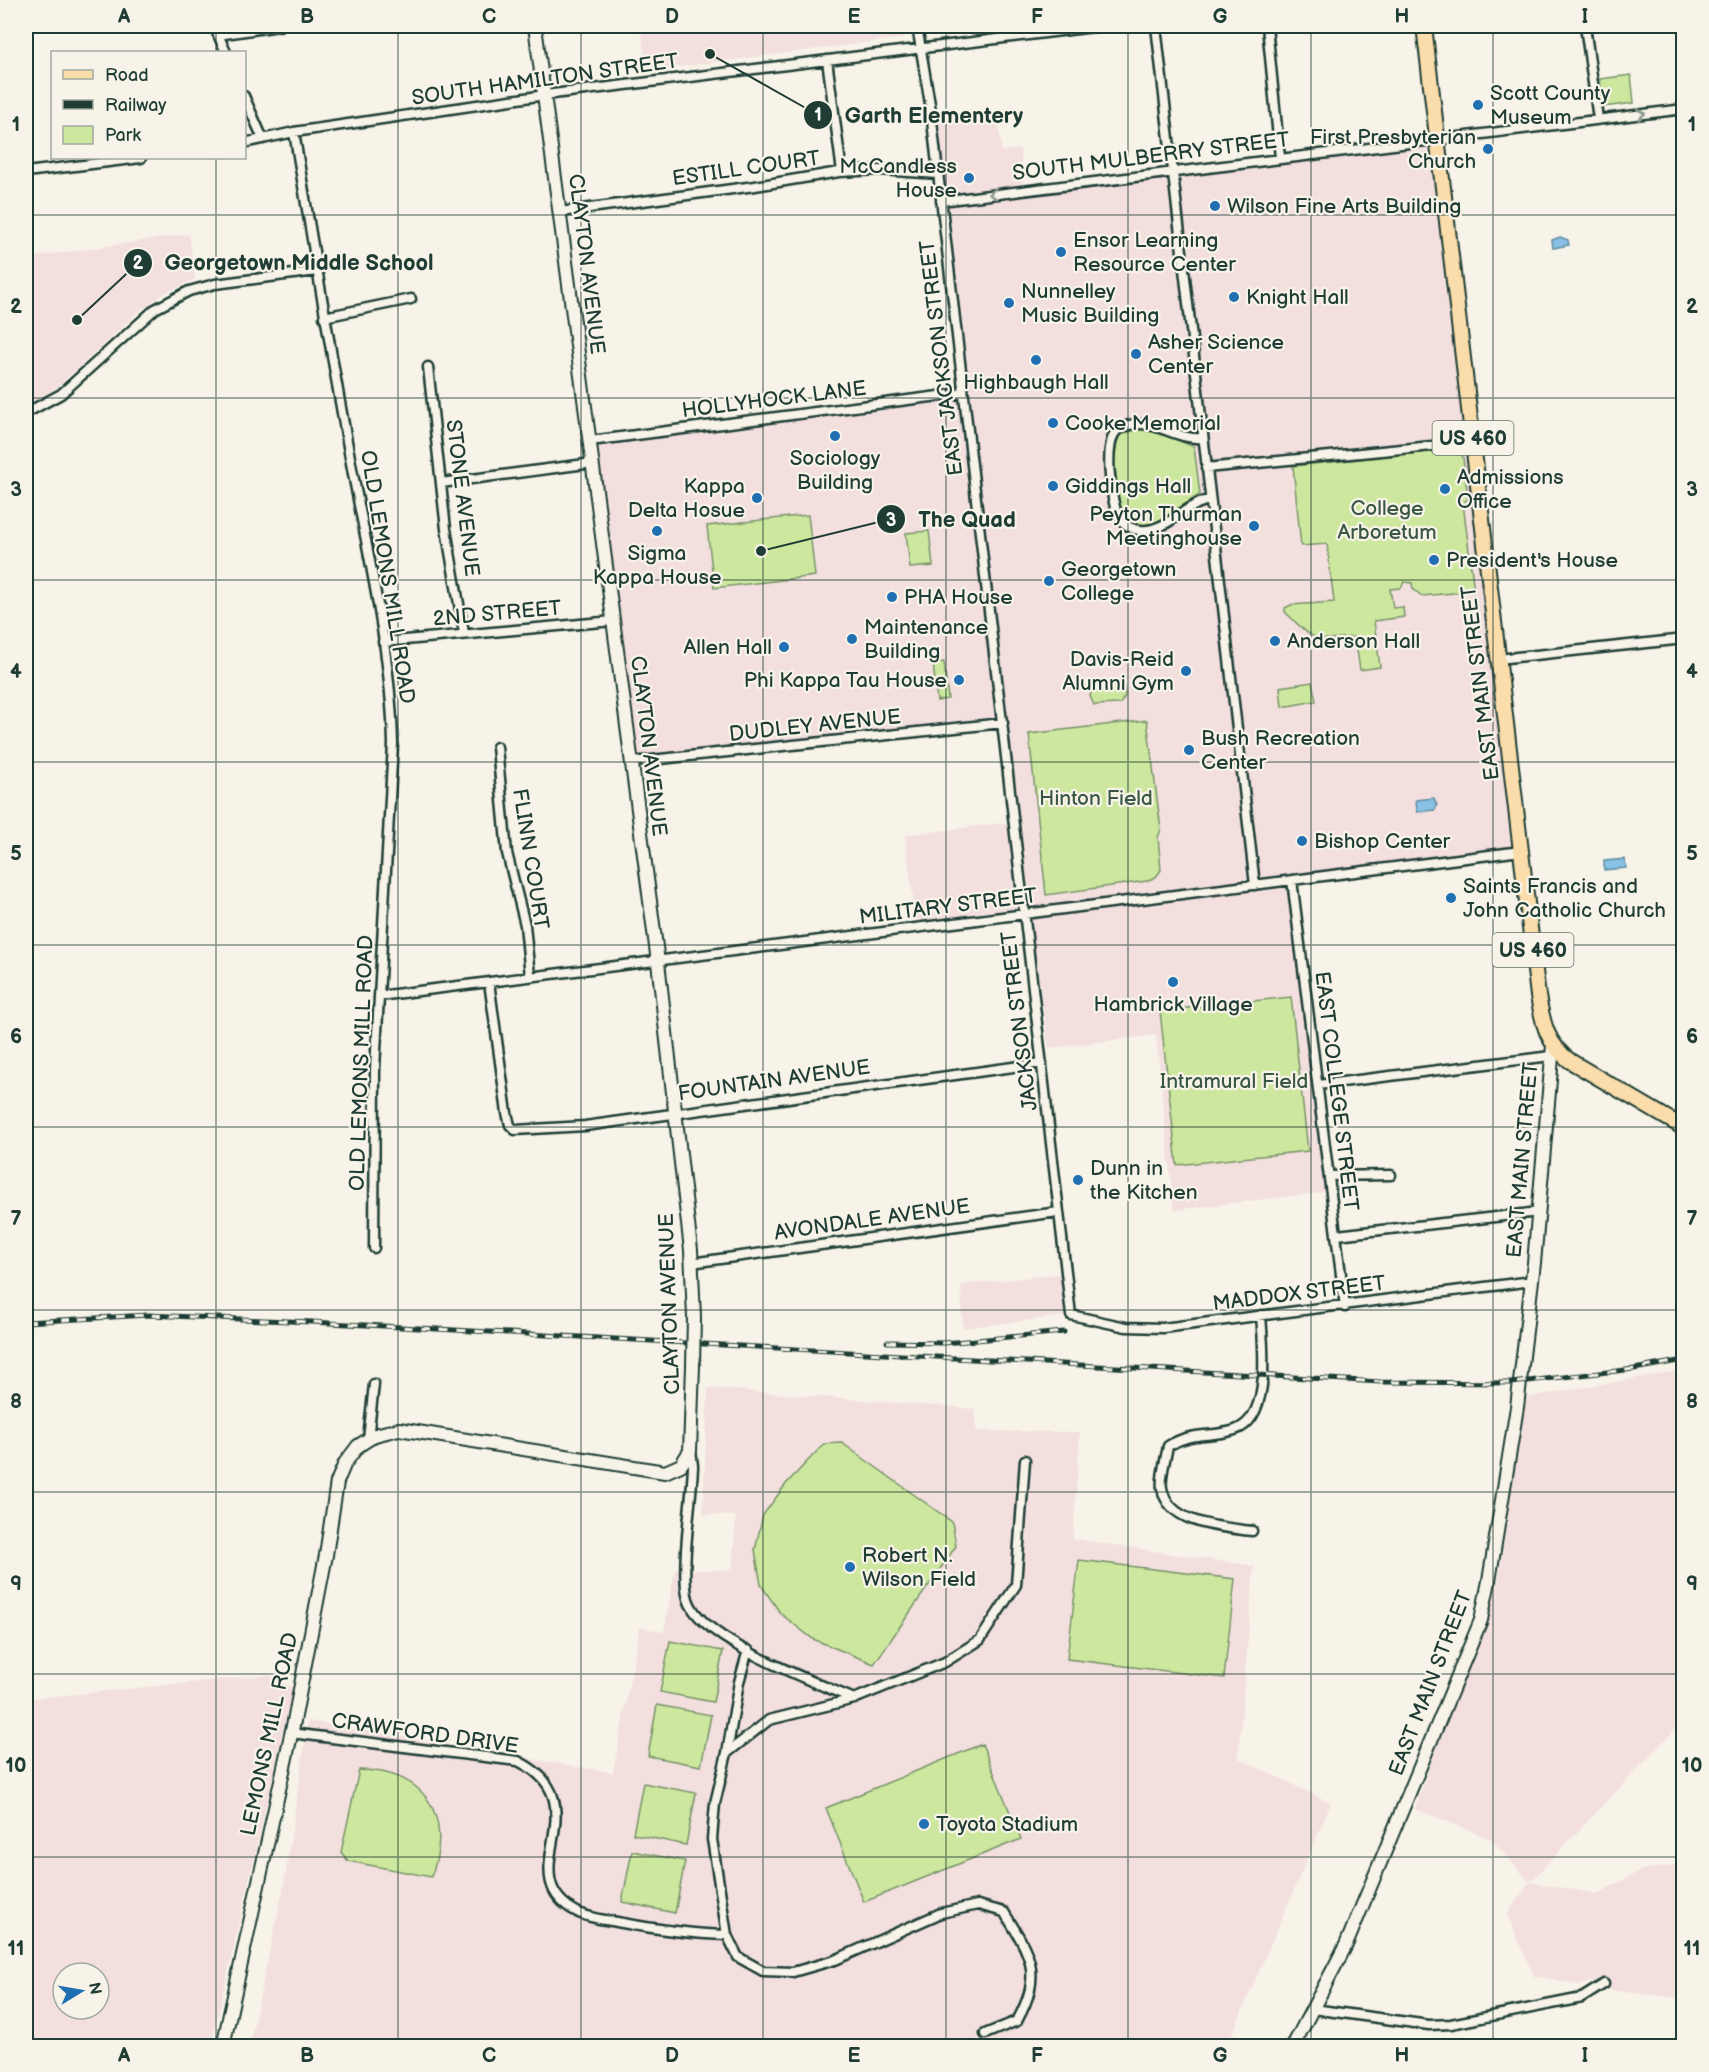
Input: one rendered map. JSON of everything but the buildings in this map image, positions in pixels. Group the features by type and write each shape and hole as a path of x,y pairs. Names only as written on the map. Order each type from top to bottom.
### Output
{"main road":[{"name":"EAST MAIN STREET","path":"1425,26 1539,1004 1544,1029 1552,1051"},
{"name":"US 460","path":"1552,1051 1681,1121"}],"street":[{"path":"214,26 226,51"},
{"path":"218,35 279,26"},
{"name":"CLAYTON AVENUE","path":"535,26 658,962 691,1263 694,1317 691,1446"},
{"name":"EAST JACKSON STREET","path":"917,26 938,174 962,393 1003,723"},
{"name":"SOUTH HAMILTON STREET","path":"246,143 294,132 545,95 921,48 1047,29 1102,26"},
{"path":"1156,26 1255,885"},
{"path":"1267,26 1280,158"},
{"path":"1585,26 1599,119"},
{"path":"827,60 842,172"},
{"path":"246,101 263,139"},
{"name":"SOUTH MULBERRY STREET","path":"941,201 1173,170 1683,109"},
{"name":"OLD LEMONS MILL ROAD","path":"294,132 392,705 393,744 375,1069 374,1248"},
{"path":"26,172 133,159"},
{"name":"ESTILL COURT","path":"560,212 842,172 880,170 938,174"},
{"path":"26,413 61,394 155,309 189,291 215,284 317,271"},
{"path":"324,317 411,299"},
{"name":"STONE AVENUE","path":"428,367 441,483 464,633"},
{"name":"HOLLYHOCK LANE","path":"590,441 962,393"},
{"path":"1203,438 1190,439 1142,423 1115,432 1110,441 1108,456 1115,508 1121,521 1131,527 1140,530 1154,528 1197,502 1210,500"},
{"path":"1206,468 1473,442"},
{"path":"441,483 593,463"},
{"name":"2ND STREET","path":"383,642 613,621"},
{"path":"1498,659 1683,639"},
{"name":"DUDLEY AVENUE","path":"632,762 1003,723"},
{"name":"JACKSON STREET","path":"1003,723 1071,1315"},
{"name":"FLINN COURT","path":"497,747 507,853 525,925 530,976"},
{"name":"MILITARY STREET","path":"379,996 1521,851"},
{"name":"EAST COLLEGE STREET","path":"1292,880 1345,1307"},
{"name":"FOUNTAIN AVENUE","path":"489,982 507,1113 512,1127 521,1130 585,1126 1042,1063"},
{"path":"1318,1084 1552,1051"},
{"name":"EAST MAIN STREET","path":"1293,2046 1346,1945 1480,1620 1489,1581 1517,1407 1539,1212 1552,1051"},
{"path":"1329,1176 1391,1175"},
{"name":"AVONDALE AVENUE","path":"691,1263 1058,1212"},
{"path":"1336,1235 1539,1212"},
{"name":"MADDOX STREET","path":"1071,1315 1126,1327 1154,1328 1345,1307 1532,1281"},
{"path":"1252,1531 1213,1526 1186,1517 1168,1503 1162,1487 1168,1446 1184,1437 1233,1430 1244,1426 1256,1409 1264,1376 1262,1315"},
{"path":"368,1439 374,1384"},
{"name":"LEMONS MILL ROAD","path":"223,2046 291,1733 326,1555 337,1482 348,1457 368,1439 386,1431 409,1430 660,1473 676,1468 686,1460 691,1446"},
{"path":"691,1446 693,1466 686,1574 688,1598 700,1621 722,1638 854,1699"},
{"path":"727,1754 769,1720 854,1699 945,1662 980,1640 1016,1585 1025,1460"},
{"path":"748,1650 739,1682 727,1754 715,1803 712,1839 727,1935 738,1957 763,1971 793,1972 835,1960 941,1913 978,1905 1004,1912 1022,1941 1032,1970 1032,1987 1017,2021 985,2034"},
{"name":"CRAWFORD DRIVE","path":"291,1733 518,1761 535,1770 548,1784 556,1800 557,1813 549,1874 559,1897 577,1912 674,1933 727,1935"},
{"path":"1313,2009 1429,2025 1451,2024 1582,1998 1604,1984"}],"shaded area":[{"path":"641,26 903,26 904,38 646,71"},
{"name":"Georgetown College","path":"997,110 1002,151 1020,149 1024,194 1431,140 1516,847 1286,877 1325,1192 1174,1210 1156,1035 1049,1048 1028,908 916,922 905,835 1020,821 1008,720 636,760 595,443 971,396 938,116"},
{"path":"189,234 195,279 165,293 138,312 57,387 26,405 26,258"},
{"path":"1066,1273 1071,1315 963,1328 961,1285"},
{"path":"1683,1370 1683,1721 1530,1882 1491,1839 1415,1809 1437,1746 1480,1643 1499,1578 1524,1398"},
{"path":"708,1388 976,1409 976,1431 1080,1432 1073,1539 1254,1566 1238,1758 1331,1803 1227,2046 249,2046 284,1885 308,1721 613,1773 640,1627 664,1632 675,1570 732,1570 736,1516 703,1514"},
{"path":"268,1675 293,1688 211,2046 26,2046 26,1699"},
{"path":"1683,1864 1683,1998 1608,1990 1600,1979 1581,1985 1534,1976 1507,1914 1530,1882 1597,1894 1642,1870"}],"green space":[{"path":"1631,75 1634,103 1603,107 1600,79"},
{"path":"1140,428 1154,430 1194,447 1200,494 1173,514 1150,524 1139,525 1130,522 1122,514 1118,498 1114,453 1119,436"},
{"name":"College Arboretum","path":"1456,449 1460,451 1463,458 1468,499 1463,503 1474,591 1422,596 1413,589 1412,583 1404,582 1401,588 1390,589 1393,608 1403,607 1404,617 1374,621 1380,667 1360,670 1355,637 1322,639 1315,637 1285,612 1285,608 1291,605 1334,602 1327,544 1301,546 1293,466"},
{"path":"808,515 815,576 714,588 707,526"},
{"path":"929,531 933,566 910,568 906,533"},
{"path":"944,662 948,699 937,701 933,663"},
{"path":"1116,681 1124,686 1125,696 1120,704 1094,705 1090,696 1092,688"},
{"path":"1312,682 1316,701 1282,707 1280,687"},
{"name":"Hinton Field","path":"1147,720 1161,830 1158,837 1161,870 1156,877 1147,881 1046,895 1029,734"},
{"name":"Intramural Field","path":"1291,997 1308,1151 1177,1165 1160,1011"},
{"name":"Robert N. Wilson Field","path":"842,1443 952,1522 956,1546 874,1664 813,1639 781,1614 761,1585 755,1550 763,1515 786,1484 824,1444"},
{"path":"1079,1560 1235,1579 1224,1678 1067,1659"},
{"path":"670,1641 723,1651 713,1702 660,1692"},
{"path":"657,1705 711,1715 701,1766 648,1756"},
{"name":"Toyota Stadium","path":"982,1744 1021,1839 864,1902 826,1808"},
{"path":"359,1770 382,1772 401,1778 417,1788 428,1801 436,1816 439,1835 431,1877 348,1861 341,1852"},
{"path":"643,1783 696,1793 686,1845 633,1834"},
{"path":"632,1851 685,1861 675,1913 622,1902"}],"water":[{"path":"1560,237 1568,240 1569,245 1553,248 1552,240"},
{"path":"1434,798 1437,806 1435,810 1417,812 1416,800"},
{"path":"1625,859 1626,868 1604,870 1604,861"}],"railway":[{"path":"26,1322 148,1315 312,1322 1381,1382 1511,1383 1634,1369 1684,1360"},
{"path":"887,1342 944,1343 1064,1332"}],"place":[{"name":"Garth Elementery","path":"710,54"},
{"name":"Scott County Museum","path":"1478,105"},
{"name":"First Presbyterian Church","path":"1488,149"},
{"name":"McCandless House","path":"969,178"},
{"name":"Wilson Fine Arts Building","path":"1215,206"},
{"name":"Ensor Learning Resource Center","path":"1061,252"},
{"name":"Knight Hall","path":"1234,297"},
{"name":"Nunnelley Music Building","path":"1009,303"},
{"name":"Georgetown Middle School","path":"77,320"},
{"name":"Asher Science Center","path":"1136,354"},
{"name":"Highbaugh Hall","path":"1036,360"},
{"name":"Cooke Memorial","path":"1053,423"},
{"name":"Sociology Building","path":"835,436"},
{"name":"Giddings Hall","path":"1053,486"},
{"name":"Admissions Office","path":"1445,489"},
{"name":"Kappa Delta Hosue","path":"757,498"},
{"name":"Peyton Thurman Meetinghouse","path":"1254,526"},
{"name":"Sigma Kappa House","path":"657,531"},
{"name":"The Quad","path":"761,551"},
{"name":"President's House","path":"1434,560"},
{"name":"Georgetown College","path":"1049,581"},
{"name":"PHA House","path":"892,597"},
{"name":"Maintenance Building","path":"852,639"},
{"name":"Anderson Hall","path":"1275,641"},
{"name":"Allen Hall","path":"784,647"},
{"name":"Davis-Reid Alumni Gym","path":"1186,671"},
{"name":"Phi Kappa Tau House","path":"959,680"},
{"name":"Bush Recreation Center","path":"1189,750"},
{"name":"Bishop Center","path":"1302,841"},
{"name":"Saints Francis and John Catholic Church","path":"1451,898"},
{"name":"Hambrick Village","path":"1173,982"},
{"name":"Dunn in the Kitchen","path":"1078,1180"},
{"name":"Robert N. Wilson Field","path":"850,1567"},
{"name":"Toyota Stadium","path":"924,1824"}]}
